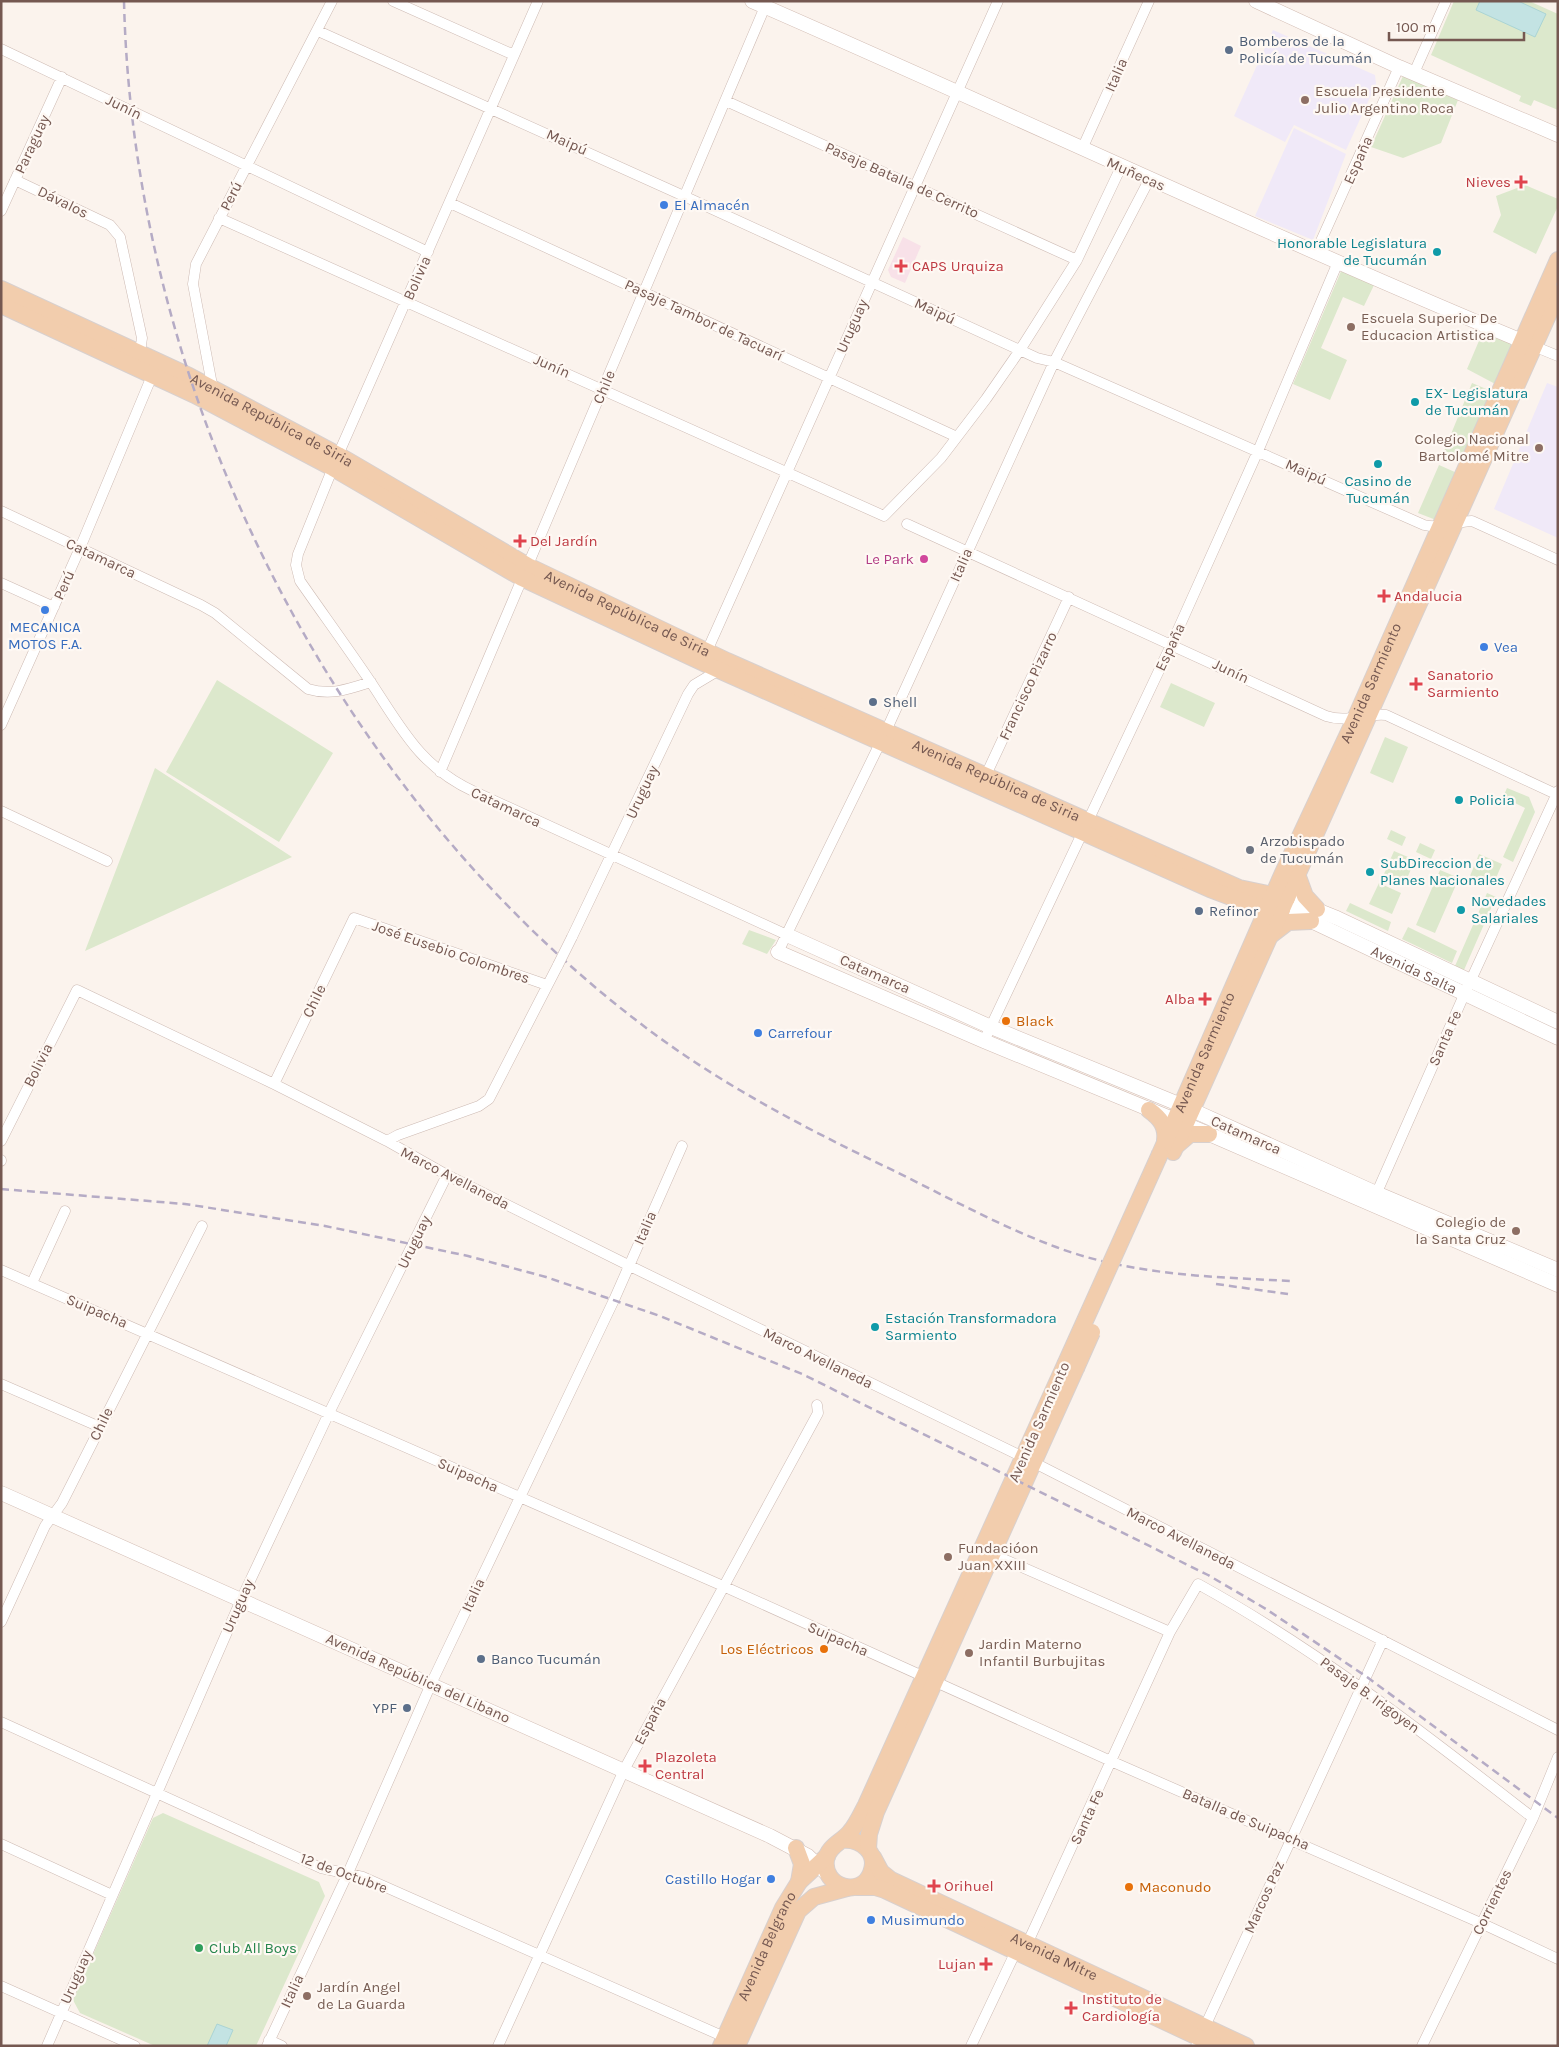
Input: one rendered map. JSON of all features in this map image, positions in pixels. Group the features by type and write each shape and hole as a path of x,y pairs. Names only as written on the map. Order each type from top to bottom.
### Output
{"main road":[{"name":"Muñecas","path":"752,1 767,4 959,91 1120,168 1529,343"},
{"path":"1256,1 1414,74 1558,135"},
{"name":"Avenida Sarmiento","path":"1290,874 1370,714 1457,522 1529,343 1558,260"},
{"name":"Avenida República de Siria","path":"1,289 140,352 155,368"},
{"name":"Avenida Sarmiento","path":"870,1852 872,1822 928,1679 1183,1115 1290,874 1354,719 1440,527 1529,343 1558,293"},
{"name":"Avenida República de Siria","path":"1,305 155,368 213,397 335,462 525,572 715,660 1085,826 1235,892 1277,903"},
{"name":"Avenida República de Siria","path":"883,736 986,775 1085,826"},
{"path":"1290,874 1305,896 1314,915 1288,922 1261,939 1249,912 1235,892 1267,887 1290,874"},
{"name":"Avenida Salta","path":"1277,903 1314,915 1467,988 1558,1038"},
{"name":"Catamarca","path":"787,935 988,1035 1149,1110 1183,1115 1209,1134 1558,1270"},
{"name":"Catamarca","path":"778,952 988,1035 1061,1055 1183,1115 1374,1199 1557,1284"},
{"name":"Avenida Salta","path":"1467,988 1558,1022"},
{"path":"1149,1110 1158,1117 1165,1127 1167,1151"},
{"path":"1167,1151 1190,1134 1209,1134"},
{"name":"Avenida Sarmiento","path":"842,1840 858,1822 992,1554 1028,1460"},
{"name":"Avenida República del Libano","path":"1,1493 624,1770 796,1848 824,1865"},
{"path":"842,1840 856,1841 870,1852 873,1862 870,1877 852,1887 839,1886 824,1865 830,1849 842,1840"},
{"path":"796,1848 802,1864 799,1882"},
{"name":"Avenida Mitre","path":"870,1852 881,1872 891,1880 1201,2036 1217,2046"},
{"name":"Avenida Belgrano","path":"733,2044 783,1908 799,1882 824,1865"},
{"name":"Avenida Mitre","path":"852,1887 875,1887 884,1890 1022,1947"},
{"name":"Avenida Belgrano","path":"733,2044 798,1911 814,1897 852,1887"},
{"name":"Avenida Mitre","path":"1201,2036 1246,2046"}],"street":[{"name":"Perú","path":"213,397 193,284 196,264 332,1"},
{"path":"393,1 514,55"},
{"name":"Bolivia","path":"298,554 335,462 538,1"},
{"name":"Uruguay","path":"548,985 612,856 688,694 715,660 786,472 998,1"},
{"name":"Italia","path":"1082,149 1149,1"},
{"path":"1414,74 1446,1"},
{"name":"Chile","path":"440,772 767,4"},
{"name":"Maipú","path":"318,31 686,196 1037,358 1054,362 1424,525 1440,527 1457,522 1472,521 1558,560"},
{"name":"Junín","path":"1,49 246,166"},
{"name":"España","path":"1316,252 1399,67"},
{"name":"Paraguay","path":"1,211 62,77"},
{"name":"Pasaje Batalla de Cerrito","path":"726,101 1077,260"},
{"path":"246,166 428,252"},
{"path":"957,438 1020,350 1077,260 1120,168"},
{"name":"Dávalos","path":"15,180 110,225 120,237 142,338 140,352"},
{"name":"Italia","path":"778,952 883,736 1054,362 1149,180"},
{"name":"Pasaje Tambor de Tacuarí","path":"450,203 957,438"},
{"name":"Junín","path":"219,218 884,516 957,438"},
{"name":"España","path":"988,1035 1172,643 1258,451 1338,262"},
{"path":"1529,343 1558,356"},
{"name":"Perú","path":"1,725 80,548 155,368"},
{"name":"Catamarca","path":"1,511 216,613 308,689 319,693 340,692 371,682"},
{"name":"Junín","path":"907,524 1172,643 1326,716 1336,719 1354,719 1370,714"},
{"name":"Catamarca","path":"298,554 296,565 300,581 421,755 440,772 470,790 787,935"},
{"path":"1,583 54,607"},
{"name":"Francisco Pizarro","path":"986,775 1069,596"},
{"path":"1370,714 1386,716 1557,793"},
{"name":"Santa Fe","path":"1374,1199 1467,988 1557,793"},
{"path":"1,811 107,861"},
{"name":"Chile","path":"274,1084 354,918"},
{"name":"José Eusebio Colombres","path":"354,918 548,985"},
{"path":"387,1141 398,1135 479,1106 489,1099 548,985"},
{"name":"Bolivia","path":"1,1140 76,990"},
{"name":"Marco Avellaneda","path":"76,990 274,1084 387,1141 447,1175 1028,1460 1558,1730"},
{"name":"Italia","path":"268,2043 348,1873 431,1684 630,1266 682,1146"},
{"name":"Uruguay","path":"47,2046 60,2012 241,1600 329,1413 447,1175"},
{"path":"32,1283 65,1211"},
{"name":"Chile","path":"1,1622 45,1526 62,1503 202,1226"},
{"name":"Suipacha","path":"1,1270 147,1332 723,1586 928,1679"},
{"path":"1,1384 100,1427"},
{"name":"España","path":"498,2046 624,1770 818,1413 817,1405"},
{"path":"992,1554 1170,1632"},
{"name":"Santa Fe","path":"971,2046 1022,1947 1112,1762 1170,1632 1198,1584"},
{"name":"Pasaje B. Irigoyen","path":"1198,1584 1275,1628 1361,1688 1533,1818"},
{"name":"Marcos Paz","path":"1201,2036 1383,1640"},
{"name":"Batalla de Suipacha","path":"928,1679 1112,1762 1291,1838 1558,1959"},
{"name":"12 de Octubre","path":"1,1722 320,1868 363,1877 733,2044"},
{"name":"Corrientes","path":"1422,2046 1533,1818 1558,1757"},
{"path":"1,1844 112,1895"},
{"path":"1,1986 135,2046"},
{"path":"268,2043 282,2046"}],"shaded area":[{"name":"Escuela Presidente Julio Argentino Roca","path":"1273,30 1375,75 1376,84 1346,150 1294,125 1285,142 1234,116"},
{"path":"1294,128 1346,154 1313,240 1255,216"},
{"path":"903,237 921,246 905,283 891,277 888,270"},
{"name":"Colegio Nacional Bartolomé Mitre","path":"1547,383 1558,387 1558,538 1494,509"}],"green space":[{"path":"1454,1 1529,1 1558,14 1558,110 1534,100 1531,106 1519,101 1521,96 1431,55"},
{"path":"1403,76 1458,100 1441,143 1403,158 1371,147"},
{"path":"1525,185 1558,199 1558,206 1536,254 1493,232 1501,215 1496,196"},
{"path":"1342,269 1375,283 1364,306 1343,297 1321,348 1347,360 1330,400 1293,384"},
{"path":"1484,329 1522,341 1499,386 1467,369"},
{"path":"1472,383 1491,391 1462,458 1444,451"},
{"path":"1439,465 1457,473 1436,520 1418,513"},
{"path":"217,680 333,753 279,842 166,772"},
{"path":"1171,683 1215,703 1204,727 1160,707"},
{"path":"1385,737 1408,747 1393,783 1370,773"},
{"path":"155,768 292,857 85,951"},
{"path":"1507,788 1529,797 1535,812 1513,862 1503,857 1525,808 1503,797"},
{"path":"1391,830 1406,837 1402,846 1387,839"},
{"path":"1420,843 1435,850 1431,859 1416,852"},
{"path":"1394,851 1415,860 1405,883 1384,874"},
{"path":"1479,854 1502,864 1493,885 1470,876"},
{"path":"1440,870 1459,878 1435,933 1416,925"},
{"path":"1379,883 1401,893 1392,914 1369,904"},
{"path":"1487,893 1496,897 1464,970 1455,966"},
{"path":"1350,903 1391,922 1388,931 1346,911"},
{"path":"1408,927 1457,951 1452,963 1402,939"},
{"path":"749,930 776,940 767,954 742,944"},
{"name":"Club All Boys","path":"163,1813 319,1882 325,1896 256,2046 155,2046 80,2013 73,2000 153,1818"}],"water":[{"path":"1480,1 1518,1 1546,14 1535,37 1476,10"},
{"path":"217,2024 233,2030 226,2046 207,2046"}],"railway":[{"path":"124,1 136,149 166,295 212,439 273,577 349,707 438,828 540,937 653,1033 708,1071 794,1121 990,1219 1056,1247 1113,1264 1142,1269 1201,1276 1290,1281"},
{"path":"1,1189 185,1204 325,1226 468,1256 546,1277 660,1316 802,1374 1208,1575 1266,1609 1367,1677 1558,1818"},
{"path":"1216,1284 1288,1294"}],"place":[{"name":"Bomberos de la Policía de Tucumán","path":"1229,50"},
{"name":"Escuela Presidente Julio Argentino Roca","path":"1305,100"},
{"name":"Nieves","path":"1521,182"},
{"name":"El Almacén","path":"664,205"},
{"name":"Honorable Legislatura de Tucumán","path":"1437,252"},
{"name":"CAPS Urquiza","path":"901,266"},
{"name":"Escuela Superior De Educacion Artistica","path":"1351,327"},
{"name":"EX- Legislatura de Tucumán","path":"1415,402"},
{"name":"Colegio Nacional Bartolomé Mitre","path":"1539,448"},
{"name":"Casino de Tucumán","path":"1378,464"},
{"name":"Del Jardín","path":"520,541"},
{"name":"Le Park","path":"924,559"},
{"name":"Andalucia","path":"1384,596"},
{"name":"MECANICA MOTOS F.A.","path":"45,610"},
{"name":"Vea","path":"1484,647"},
{"name":"Sanatorio Sarmiento","path":"1416,684"},
{"name":"Shell","path":"873,702"},
{"name":"Policia","path":"1459,800"},
{"name":"Arzobispado de Tucumán","path":"1250,850"},
{"name":"SubDireccion de Planes Nacionales","path":"1370,872"},
{"name":"Novedades Salariales","path":"1461,910"},
{"name":"Refinor","path":"1199,911"},
{"name":"Alba","path":"1205,999"},
{"name":"Black","path":"1006,1021"},
{"name":"Carrefour","path":"758,1033"},
{"name":"Colegio de la Santa Cruz","path":"1516,1231"},
{"name":"Estación Transformadora Sarmiento","path":"875,1327"},
{"name":"Fundacióon Juan XXIII","path":"948,1557"},
{"name":"Los Eléctricos","path":"824,1649"},
{"name":"Jardin Materno Infantil Burbujitas","path":"969,1653"},
{"name":"Banco Tucumán","path":"481,1659"},
{"name":"YPF","path":"407,1708"},
{"name":"Plazoleta Central","path":"645,1766"},
{"name":"Castillo Hogar","path":"771,1879"},
{"name":"Orihuel","path":"934,1886"},
{"name":"Maconudo","path":"1129,1887"},
{"name":"Musimundo","path":"871,1920"},
{"name":"Club All Boys","path":"199,1948"},
{"name":"Lujan","path":"986,1964"},
{"name":"Jardín Angel de La Guarda","path":"307,1996"},
{"name":"Instituto de Cardiología","path":"1071,2008"}]}
